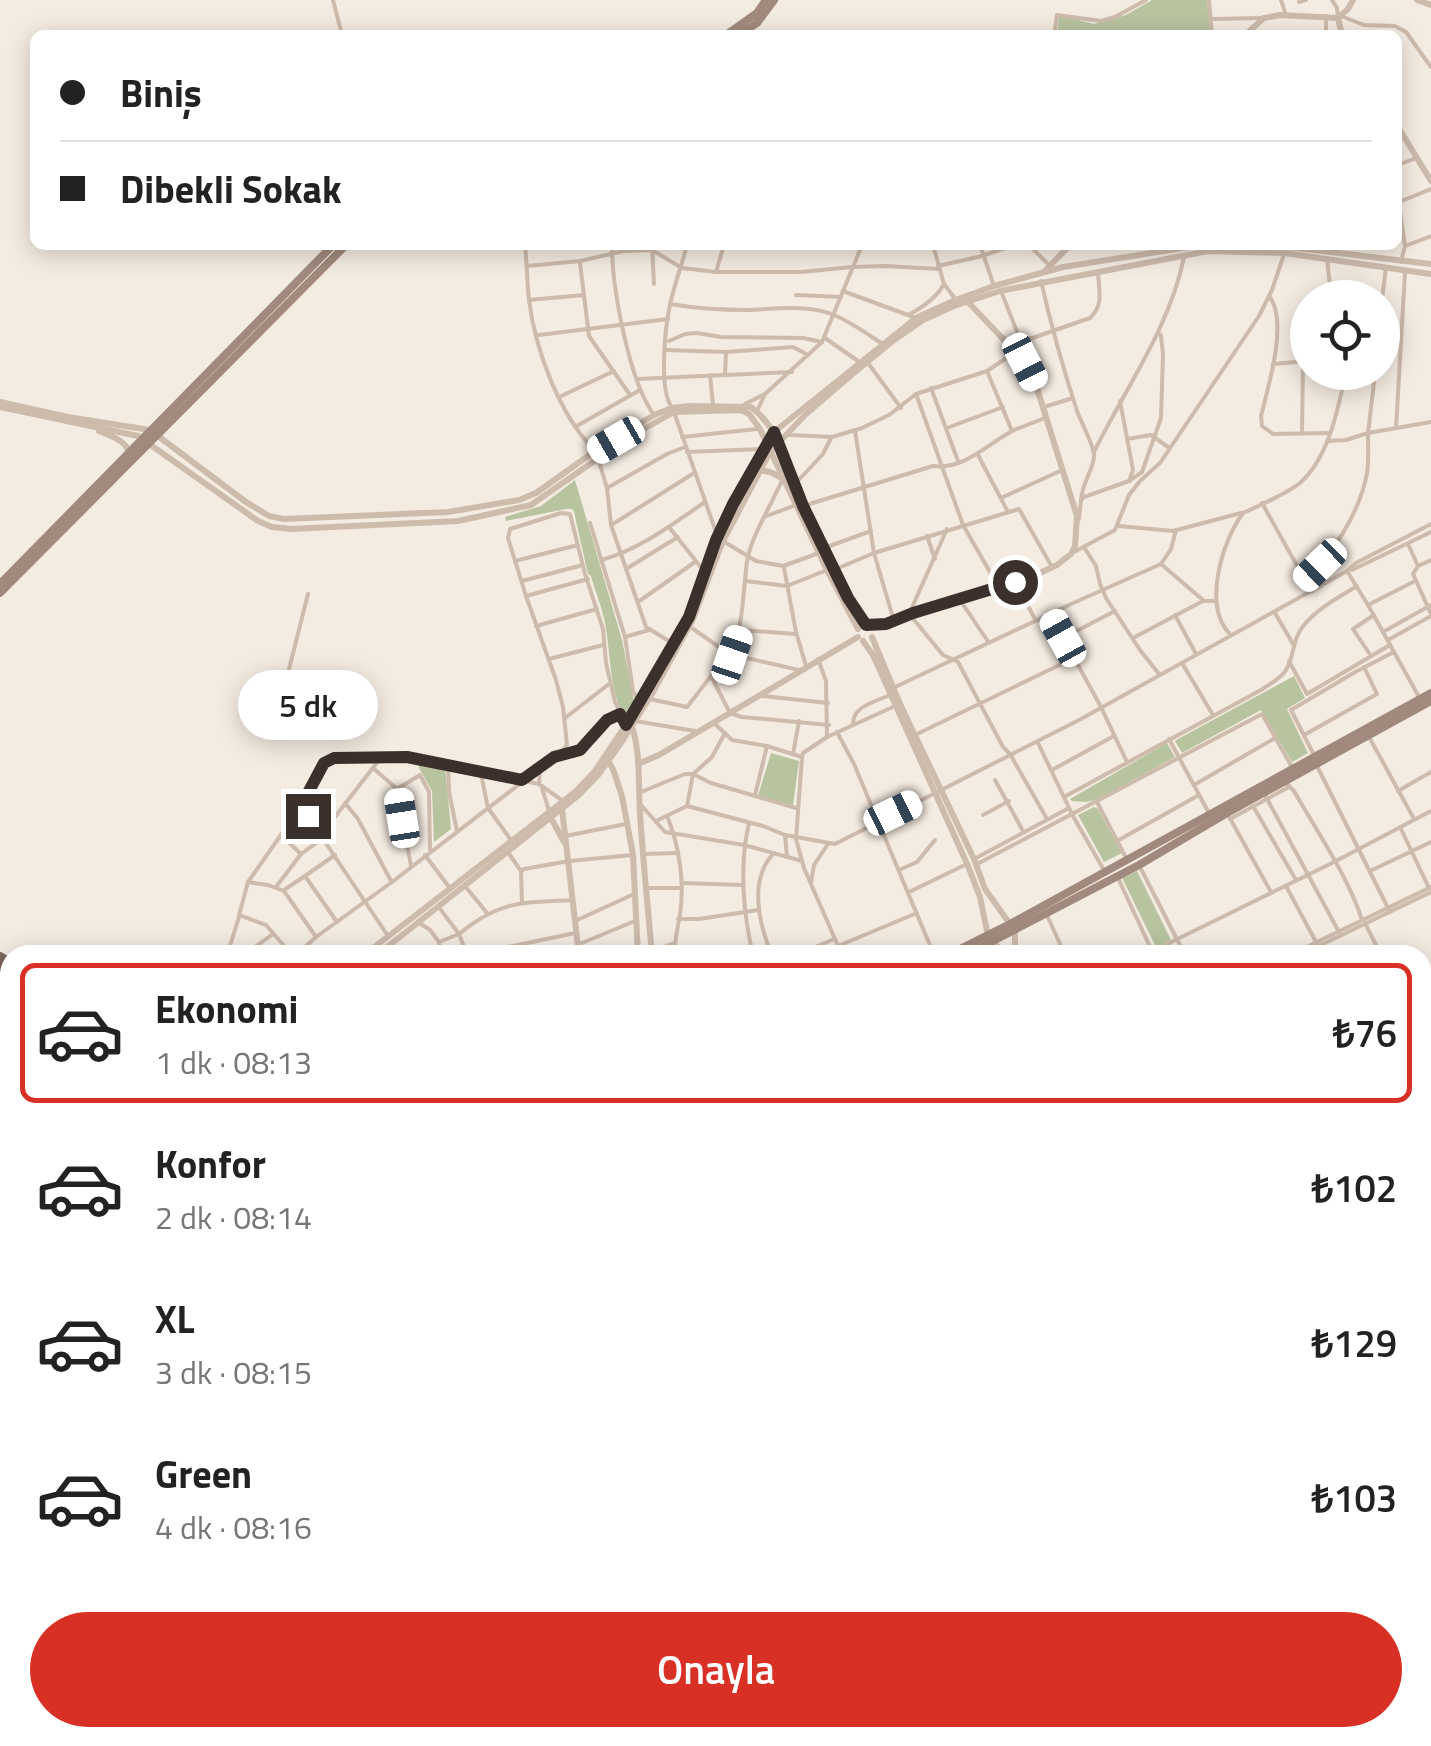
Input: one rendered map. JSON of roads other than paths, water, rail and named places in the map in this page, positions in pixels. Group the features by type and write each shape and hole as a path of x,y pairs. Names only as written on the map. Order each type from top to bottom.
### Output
{"main road":[{"path":"733,30 757,13 766,0"},
{"path":"747,30 774,0"},
{"path":"153,433 329,250"},
{"path":"0,593 145,441 341,250"},
{"path":"0,584 128,453 145,441"},
{"path":"974,945 1046,914 1139,865 1286,784 1316,760 1420,699 1431,697"},
{"path":"1012,928 1210,814 1293,769 1368,735 1431,697"},
{"path":"982,945 990,939"}],"street":[{"path":"333,0 341,30"},
{"path":"1055,30 1057,15 1101,21 1146,0"},
{"path":"1210,0 1212,30"},
{"path":"1281,0 1286,16"},
{"path":"1299,2 1306,0"},
{"path":"1332,0 1341,30"},
{"path":"1340,17 1354,0"},
{"path":"1416,0 1431,5"},
{"path":"1212,18 1326,16 1395,26 1406,32 1431,67"},
{"path":"1326,16 1326,30"},
{"path":"1251,30 1264,18"},
{"path":"1402,135 1431,182"},
{"path":"1402,163 1416,158"},
{"path":"1402,199 1431,189"},
{"path":"1396,428 1405,246 1402,226"},
{"path":"1405,246 1431,236"},
{"path":"525,250 537,335 559,398 597,455 612,526 636,603 646,627 674,644"},
{"path":"612,250 622,325 640,390 654,416"},
{"path":"527,266 580,262 620,250"},
{"path":"652,250 654,284"},
{"path":"655,250 682,268 801,272 852,267 939,267 999,250"},
{"path":"686,250 670,304 664,390 720,540 756,561 784,566 872,530"},
{"path":"716,272 723,250"},
{"path":"0,405 128,433 145,441 258,522 272,527 458,521 532,505 654,416 673,410 743,405 765,394 823,340 860,250"},
{"path":"935,250 944,284 956,300"},
{"path":"981,250 1021,342"},
{"path":"1033,250 1046,268"},
{"path":"1064,250 1046,268 1042,281 1052,330 1094,452"},
{"path":"796,295 842,294 912,316 997,288 1098,271 1182,250"},
{"path":"1072,553 1084,482 1094,452 1158,332 1180,279 1182,250"},
{"path":"645,701 689,617 705,572 774,432 923,320 997,288 1046,268 1208,250"},
{"path":"638,764 659,756 860,636 868,625 890,622 1052,568 1119,526 1140,481 1160,463 1259,316 1285,250"},
{"path":"1294,250 1386,267 1431,264"},
{"path":"1299,250 1431,274"},
{"path":"1327,258 1330,280"},
{"path":"580,262 589,336 630,394"},
{"path":"1384,280 1386,267"},
{"path":"785,434 817,438 855,430 877,422 916,394 987,372 1014,353 1021,342 1090,318 1099,310 1098,271"},
{"path":"607,488 667,454 766,448 779,442 940,292 944,284"},
{"path":"530,300 584,295"},
{"path":"1269,296 1274,302 1277,334 1262,426 1274,434 1329,433"},
{"path":"968,302 1025,362 1048,417 1078,523"},
{"path":"670,304 741,310 808,309 834,316 883,344"},
{"path":"537,335 668,319"},
{"path":"1082,500 1142,472 1161,418 1163,354 1158,332"},
{"path":"666,342 697,333 823,340 863,362 900,408"},
{"path":"666,350 726,352 793,347 808,354"},
{"path":"725,375 726,352"},
{"path":"1272,364 1290,363"},
{"path":"559,398 614,371"},
{"path":"637,379 792,372"},
{"path":"987,372 1012,432"},
{"path":"710,375 713,406"},
{"path":"931,388 958,461"},
{"path":"575,426 640,390"},
{"path":"1302,434 1304,390"},
{"path":"1119,526 1160,532 1176,530 1243,513 1298,484 1317,462 1342,390"},
{"path":"1305,580 1320,565 1360,497 1368,472 1373,390"},
{"path":"757,411 765,394"},
{"path":"916,394 963,525 998,586"},
{"path":"1044,407 1073,398"},
{"path":"1120,401 1133,470 1129,481"},
{"path":"0,405 153,433 246,502 269,516 284,519 448,512 519,500 673,410 741,410 750,414 760,429 860,636 892,692"},
{"path":"743,405 757,411 774,432 800,506"},
{"path":"947,428 1003,407"},
{"path":"764,517 978,455 1012,432 1048,417"},
{"path":"1327,440 1346,440 1431,422"},
{"path":"84,425 121,442 128,453"},
{"path":"682,437 760,429"},
{"path":"855,430 874,553 890,622"},
{"path":"1127,439 1146,434 1170,448"},
{"path":"794,485 824,454 832,437"},
{"path":"562,804 579,794 608,760 690,626 720,540 760,470 766,448"},
{"path":"978,455 1008,512"},
{"path":"1001,498 1063,469"},
{"path":"760,470 783,478"},
{"path":"612,526 694,473"},
{"path":"732,655 741,630 748,556 783,478"},
{"path":"601,560 620,555 705,502"},
{"path":"1262,503 1312,591"},
{"path":"746,581 787,586 874,553 1019,509 1052,568"},
{"path":"307,945 567,745 565,718 550,659 508,538 510,529 562,513 570,514 603,629 610,683 620,714 631,724 636,737 651,945"},
{"path":"1231,635 1224,628 1215,600 1227,546 1243,513"},
{"path":"590,523 625,637 633,691 645,701 687,706 726,652"},
{"path":"1347,571 1431,524"},
{"path":"669,527 705,572"},
{"path":"910,615 947,529"},
{"path":"853,725 857,710 952,659 1161,564 1176,530"},
{"path":"656,821 687,806 785,835 835,844 1037,741 1347,571 1431,532"},
{"path":"927,536 935,559"},
{"path":"625,569 678,537"},
{"path":"1408,544 1418,566"},
{"path":"516,561 578,545"},
{"path":"1084,546 1096,566 1102,590 1160,674"},
{"path":"1289,661 1307,694 1431,615 1414,570 1431,560"},
{"path":"636,603 696,562"},
{"path":"1161,564 1203,601"},
{"path":"522,581 583,566"},
{"path":"784,566 803,668"},
{"path":"831,570 868,625 897,705 972,863 1012,928 1014,945"},
{"path":"1347,571 1420,699"},
{"path":"526,596 588,580"},
{"path":"1368,605 1415,580"},
{"path":"1015,582 1036,621"},
{"path":"1064,797 1283,675 1303,626 1357,586"},
{"path":"286,681 308,594"},
{"path":"960,600 989,643"},
{"path":"1133,638 1203,601 1215,600"},
{"path":"1383,632 1429,606"},
{"path":"536,626 597,609"},
{"path":"1063,638 1115,610"},
{"path":"1274,612 1293,644"},
{"path":"1050,614 1127,762"},
{"path":"910,615 942,656 958,662 1002,747 1010,754 1047,820"},
{"path":"1371,656 1353,629 1374,615"},
{"path":"1174,616 1196,654"},
{"path":"860,636 872,636 890,622"},
{"path":"690,626 732,655 803,668"},
{"path":"625,637 650,630"},
{"path":"741,630 796,634"},
{"path":"550,659 603,646"},
{"path":"1389,910 1291,710 1394,652"},
{"path":"915,735 1074,658"},
{"path":"818,659 826,682 828,737"},
{"path":"1182,662 1213,716"},
{"path":"1304,735 1377,694 1364,668"},
{"path":"711,676 730,713 829,725"},
{"path":"565,718 610,683"},
{"path":"756,695 828,703"},
{"path":"838,945 810,883 796,836 802,757 837,732 897,705"},
{"path":"897,705 915,735 937,791"},
{"path":"554,757 580,750 607,720 620,714"},
{"path":"972,863 1047,820 1097,802 1262,714 1293,769"},
{"path":"793,754 798,721"},
{"path":"714,723 732,740 802,757"},
{"path":"631,724 699,732"},
{"path":"389,945 562,804 631,724"},
{"path":"837,732 930,945"},
{"path":"687,806 693,774 712,757 724,734"},
{"path":"1052,770 1114,735"},
{"path":"1368,735 1414,820"},
{"path":"1194,786 1276,738"},
{"path":"1170,740 1210,814"},
{"path":"1037,741 1105,872"},
{"path":"755,797 768,746"},
{"path":"276,887 301,854 322,836 382,756"},
{"path":"230,945 248,882 301,806 324,763 334,758 382,756 407,757 522,780 541,786 562,804 576,945"},
{"path":"608,760 622,796 633,856 637,945"},
{"path":"448,766 457,831"},
{"path":"373,768 397,789 411,866"},
{"path":"540,768 550,814 566,845"},
{"path":"480,772 488,808 511,840"},
{"path":"1398,791 1431,772"},
{"path":"639,793 693,774 796,808"},
{"path":"397,789 420,775 426,784 428,852 450,888"},
{"path":"996,780 1024,832"},
{"path":"1286,784 1294,791 1357,903 1376,945"},
{"path":"1117,841 1199,796"},
{"path":"1271,892 1228,816 1265,796 1338,932"},
{"path":"984,815 1008,802"},
{"path":"1097,802 1127,860"},
{"path":"345,803 392,882"},
{"path":"640,804 665,832 744,845 802,860"},
{"path":"301,806 388,936"},
{"path":"1252,806 1296,880"},
{"path":"909,892 1071,811"},
{"path":"1164,945 1431,811"},
{"path":"377,945 550,814"},
{"path":"667,816 674,834 682,885 674,943 670,945"},
{"path":"749,823 744,845 744,885 751,945"},
{"path":"565,836 626,824"},
{"path":"1318,944 1430,889 1428,877 1401,827"},
{"path":"280,835 301,854"},
{"path":"785,835 787,857"},
{"path":"899,870 917,862 934,840"},
{"path":"1370,871 1431,842"},
{"path":"810,883 814,865 828,844"},
{"path":"507,851 520,871 522,903"},
{"path":"642,854 677,853"},
{"path":"768,945 759,910 762,875 774,853"},
{"path":"284,890 335,855"},
{"path":"520,871 569,861 633,856"},
{"path":"972,863 990,939 998,945"},
{"path":"1139,865 1179,945"},
{"path":"305,876 337,922"},
{"path":"1118,876 1149,945"},
{"path":"248,882 284,890 316,936"},
{"path":"464,885 487,913"},
{"path":"646,888 744,885"},
{"path":"1286,886 1318,944"},
{"path":"575,921 634,894"},
{"path":"439,942 459,934 496,908 572,900"},
{"path":"438,906 463,945"},
{"path":"678,919 759,910"},
{"path":"840,945 918,912"},
{"path":"1046,914 1060,945"},
{"path":"239,915 266,925 285,945"},
{"path":"590,945 635,921"},
{"path":"418,922 430,930 440,945"},
{"path":"1318,944 1364,922"},
{"path":"519,945 575,932"},
{"path":"258,945 274,933"},
{"path":"819,945 834,938"}]}
